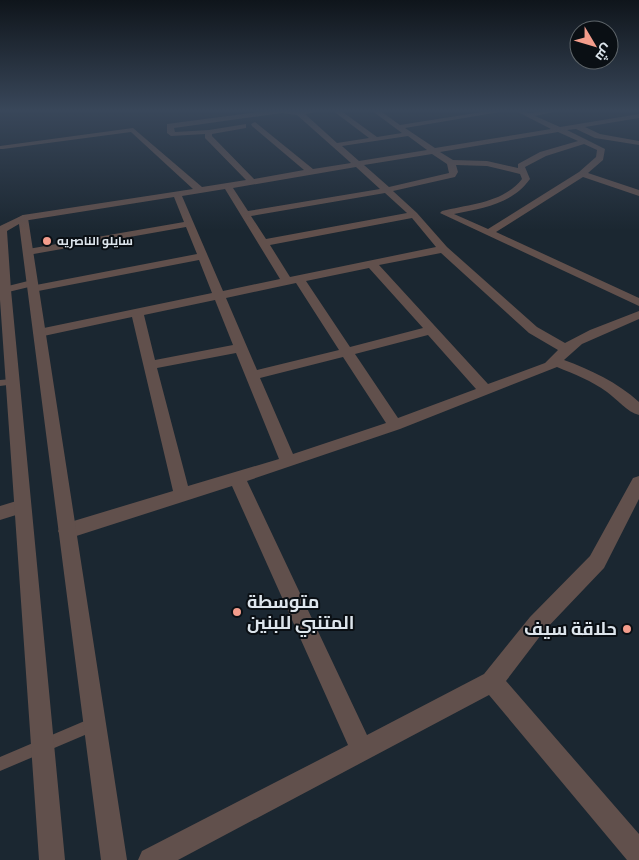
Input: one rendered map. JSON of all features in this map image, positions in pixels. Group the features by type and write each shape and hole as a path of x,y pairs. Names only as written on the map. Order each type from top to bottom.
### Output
{"street":[{"path":"155,150 200,190"},
{"path":"222,150 252,182"},
{"path":"285,150 311,172"},
{"path":"342,150 414,215 443,249 561,356 606,383 639,410"},
{"path":"52,860 23,506 6,383 2,291 2,230 23,218 358,165 439,150"},
{"path":"553,150 543,153 521,166 526,178 515,191 498,200 445,213 636,296"},
{"path":"488,233 582,174 600,158 601,150"},
{"path":"246,214 447,178 454,172 451,163 434,151"},
{"path":"451,163 492,162 522,172"},
{"path":"582,174 639,194"},
{"path":"228,186 263,243 346,352 394,426"},
{"path":"177,194 288,462"},
{"path":"263,243 414,215"},
{"path":"23,218 114,860"},
{"path":"28,252 189,224"},
{"path":"39,333 443,249"},
{"path":"2,291 202,256"},
{"path":"372,264 485,390"},
{"path":"137,312 182,495"},
{"path":"67,531 288,462 394,426 540,370 561,356 577,342 639,315"},
{"path":"252,376 431,330"},
{"path":"150,364 240,348"},
{"path":"237,478 362,750"},
{"path":"151,860 492,682 537,624 597,562 639,483"},
{"path":"0,513 23,506"},
{"path":"492,682 639,854"}],"lane":[{"path":"0,764 94,724"}],"place":[{"name":"سايلو الناصريه","path":"47,241"},
{"name":"متوسطة المتنبي للبنين","path":"237,612"},
{"name":"حلاقة سيف","path":"627,629"}]}
